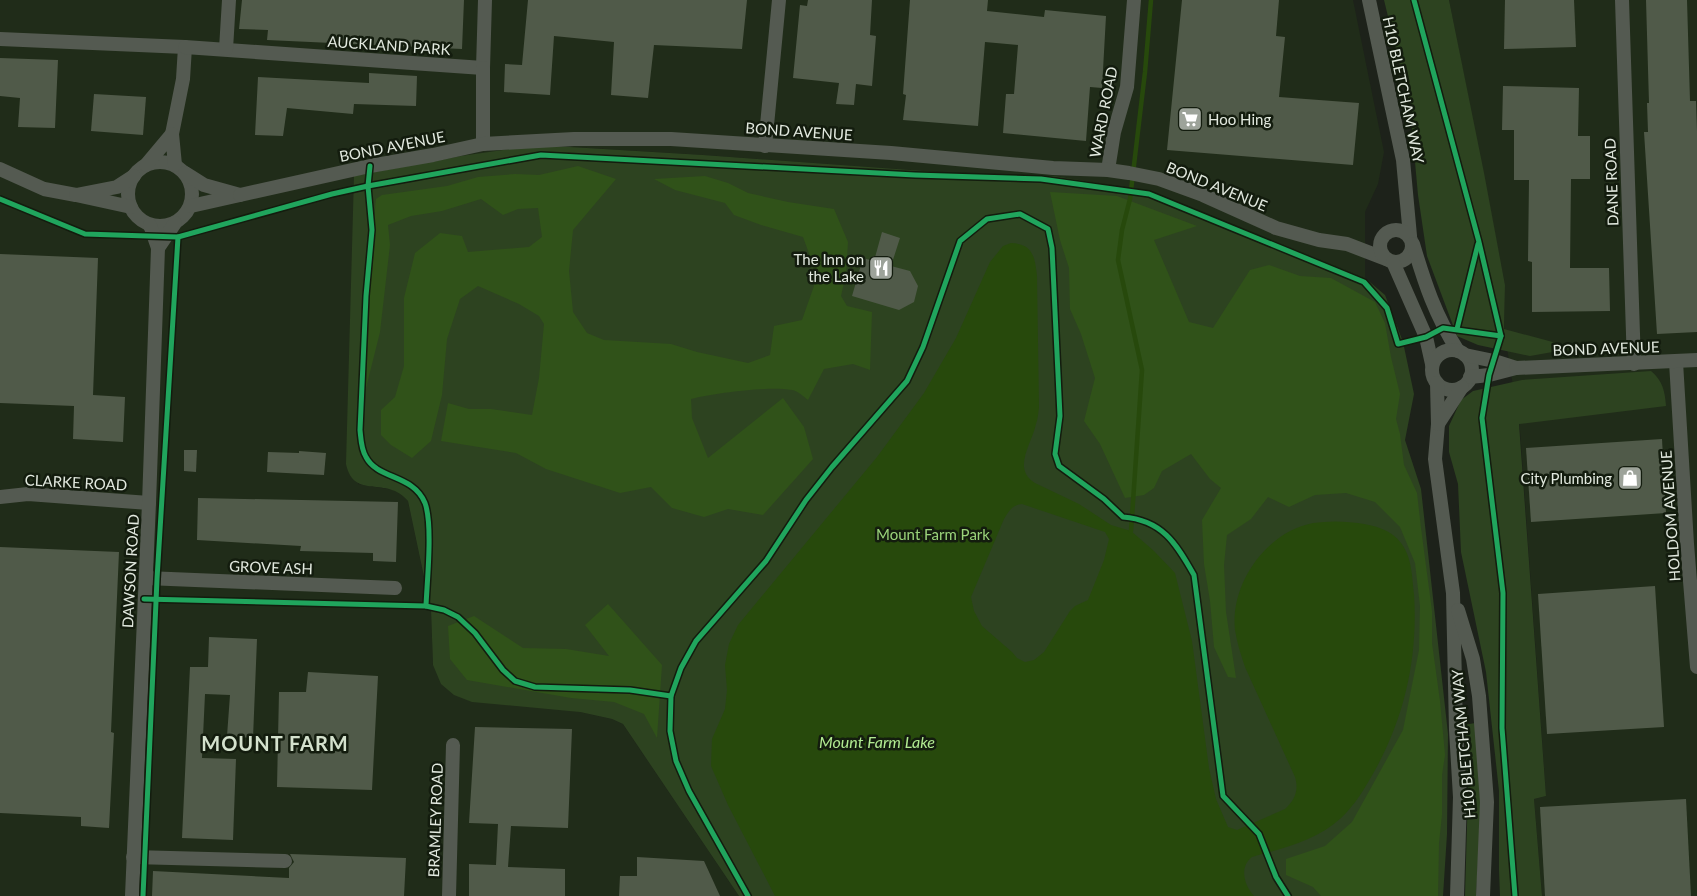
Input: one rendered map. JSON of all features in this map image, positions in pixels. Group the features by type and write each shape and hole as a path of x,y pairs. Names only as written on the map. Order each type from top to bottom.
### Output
{"street":[{"path":"226,49 229,0"},
{"path":"483,144 485,0"},
{"path":"764,146 779,0"},
{"name":"WARD ROAD","path":"1108,170 1114,132 1127,87 1134,0"},
{"name":"H10 BLETCHAM WAY","path":"1369,0 1402,160 1411,240 1431,301 1443,328 1462,353"},
{"name":"DANE ROAD","path":"1622,0 1634,364"},
{"name":"AUCKLAND PARK","path":"0,39 226,49 483,68"},
{"path":"158,248 175,223 182,218 191,206 192,188 180,169 172,134 183,79 185,47"},
{"path":"76,195 117,187 134,176 146,165 172,134"},
{"name":"BOND AVENUE","path":"191,206 370,166 483,144 574,139 652,139 891,153 1053,168 1108,170 1133,174 1159,179 1203,194 1276,228 1319,240 1347,244 1390,260"},
{"path":"146,165 165,162 180,169"},
{"path":"0,169 44,189 131,206"},
{"name":"BOND AVENUE","path":"180,169 204,185 240,195"},
{"path":"134,176 129,186 128,196 131,206 140,220 150,225 163,226 175,223"},
{"name":"H10 BLETCHAM WAY","path":"1395,229 1406,187"},
{"name":"DAWSON ROAD","path":"132,896 150,503 158,248 150,225"},
{"path":"1395,229 1403,231 1411,240 1412,249 1408,258 1398,262 1390,260 1383,255 1380,246 1382,237 1395,229"},
{"name":"BOND AVENUE","path":"1347,244 1382,237"},
{"path":"1390,260 1426,338 1436,383 1441,387 1452,390 1466,382 1472,366 1462,353 1445,351 1432,364"},
{"name":"BOND AVENUE","path":"1462,353 1516,368"},
{"name":"BOND AVENUE","path":"1466,382 1516,368 1697,360"},
{"name":"HOLDOM AVENUE","path":"1676,362 1697,668"},
{"name":"H10 BLETCHAM WAY","path":"1438,424 1466,382"},
{"name":"H10 BLETCHAM WAY","path":"1436,383 1438,424 1435,459 1453,593 1456,730 1460,797 1457,896"},
{"name":"CLARKE ROAD","path":"0,497 28,494 150,503"},
{"name":"GROVE ASH","path":"146,578 395,588"},
{"name":"H10 BLETCHAM WAY","path":"1453,593 1473,659 1479,696 1487,802 1483,896"},
{"name":"BRAMLEY ROAD","path":"449,896 454,745"},
{"path":"134,858 285,861"}],"shaded area":[{"path":"0,0 1353,0 1384,152 1378,184 1365,212 1365,278 1150,191 1054,176 938,172 537,145 358,484 394,490 403,494 408,501 431,610 433,665 580,712 612,719 623,724 739,896 0,896"},
{"path":"1449,0 1697,0 1697,896 1542,896 1534,799 1546,796 1520,430 1504,329 1505,285"},
{"path":"578,166 616,179 573,230 569,271 573,312 587,333 604,340 671,344 697,352 748,363 770,355 774,326 802,320 814,286 814,267 803,237 734,215 725,203 675,190 654,179 705,176 728,183 748,193 788,202 834,209 848,242 846,274 841,296 847,306 872,312 870,370 853,364 824,369 808,400 794,391 782,389 727,392 691,399 692,418 708,458 783,398 804,427 813,459 763,515 728,509 704,517 672,508 651,487 620,493 546,469 516,453 441,441 448,403 469,409 491,409 532,415 539,378 544,324 539,316 519,304 478,286 460,299 447,339 442,395 431,441 412,458 391,445 381,435 381,410 395,397 404,366 404,298 415,253 440,233 462,236 468,252 529,247 542,237 538,208 518,209 503,215 481,199 442,211 411,216 388,225 390,245 380,332 364,396 376,199 382,195 447,186 478,177 515,174 539,175"},
{"path":"1050,192 1117,196 1197,226 1154,240 1189,322 1213,328 1250,270 1269,265 1300,276 1331,278 1375,302 1385,323 1400,394 1396,419 1404,465 1417,493 1432,611 1432,643 1445,755 1442,775 1438,896 1321,896 1313,887 1286,875 1286,859 1325,846 1352,822 1403,730 1419,650 1420,606 1415,563 1400,527 1375,502 1346,493 1315,495 1289,507 1268,497 1251,519 1227,535 1224,565 1226,612 1236,678 1228,677 1214,647 1210,601 1204,564 1202,520 1221,488 1210,479 1191,454 1162,471 1154,488 1144,495 1125,498 1100,444 1084,421 1095,378 1081,334 1070,309 1069,268 1060,240"},
{"path":"608,604 662,665 657,738 644,714 614,702 571,698 467,680 450,659 448,626 474,616 523,648 566,649 609,656 585,625"}],"green space":[{"path":"1384,0 1449,0 1505,285 1504,329 1575,348 1530,356 1478,345 1457,336 1427,256 1418,195 1410,107"},
{"name":"Mount Farm Park","path":"537,145 938,172 1054,176 1150,191 1365,278 1385,295 1403,342 1414,394 1405,440 1421,489 1448,734 1447,834 1443,896 739,896 623,724 612,719 580,712 472,702 454,695 441,684 433,665 431,610 408,501 400,493 391,489 356,482 350,475 346,464 354,176 461,156"},
{"path":"1651,371 1663,387 1666,406 1519,424 1546,796 1534,799 1542,896 1500,896 1499,791 1486,672 1461,552 1458,484 1449,452 1449,426 1461,400 1473,391 1522,380"},
{"path":"1475,723 1481,812 1476,896 1465,896 1468,791 1464,725"}],"water":[{"name":"Mount Farm Lake","path":"1011,243 1028,249 1034,257 1037,276 1039,408 1035,429 1025,456 1025,472 1035,483 1079,504 1111,525 1131,531 1175,573 1192,641 1209,768 1216,799 1228,827 1237,830 1285,809 1294,798 1296,790 1295,777 1245,667 1235,630 1238,595 1254,563 1280,537 1296,528 1324,522 1358,523 1382,529 1397,538 1407,554 1411,567 1414,594 1414,641 1407,686 1394,730 1385,751 1371,778 1355,802 1341,818 1321,833 1287,847 1252,857 1248,861 1245,866 1244,876 1254,896 775,896 728,805 711,766 712,739 725,709 727,690 725,665 729,644 738,625 877,457 924,393 956,338 990,262 1003,246","holes":["1022,504 1105,532 1109,539 1104,560 1088,600 1075,606 1070,611 1044,652 1034,660 1025,662 1017,658 982,626 974,611 971,597 1004,519 1013,507"]}],"building":[{"path":"242,0 464,0 462,49 267,40 268,30 239,29"},
{"path":"528,0 747,0 742,49 654,45 648,98 611,95 614,42 554,36 550,95 504,92 505,64 522,65"},
{"path":"808,0 872,0 870,35 876,36 872,86 856,84 854,105 836,104 839,83 793,78 800,5 807,6"},
{"path":"910,0 988,0 987,11 1044,17 1045,10 1106,16 1102,88 1090,87 1086,141 1003,133 1006,94 1014,94 1018,45 985,42 978,126 903,120 906,95 903,94"},
{"path":"1182,0 1279,0 1276,36 1285,37 1279,97 1359,103 1353,165 1167,150"},
{"path":"1505,0 1574,0 1576,47 1504,49"},
{"path":"1646,0 1687,0 1690,101 1696,101 1697,131 1697,332 1657,334 1644,132 1648,132 1647,103 1649,103"},
{"path":"0,58 58,60 55,128 18,127 20,98 0,96"},
{"path":"369,73 417,76 416,106 354,104 353,114 287,108 283,136 255,135 258,77 369,83"},
{"path":"1503,86 1579,88 1578,136 1590,136 1590,179 1571,179 1570,268 1609,268 1610,311 1532,312 1532,262 1528,261 1529,180 1514,180 1514,130 1502,130"},
{"path":"94,94 146,97 143,135 91,131"},
{"name":"The Inn on the Lake","path":"882,232 900,238 891,266 910,271 918,286 914,302 899,310 852,296 863,258 874,261"},
{"path":"0,254 98,258 93,395 125,397 123,442 73,439 74,406 0,403"},
{"path":"1662,439 1666,513 1531,522 1526,448"},
{"path":"184,450 197,450 196,472 184,471"},
{"path":"299,451 326,453 324,475 267,472 268,452 299,453"},
{"path":"198,498 398,502 396,562 373,561 373,553 300,551 301,546 197,540"},
{"path":"0,547 119,552 111,732 114,733 109,828 81,826 81,817 0,813"},
{"path":"1655,586 1664,727 1547,734 1538,594"},
{"path":"209,637 257,639 253,738 227,736 230,695 205,694 202,758 236,759 233,840 182,838 190,667 208,667"},
{"path":"308,672 378,676 372,790 277,787 279,692 306,692"},
{"path":"475,727 572,729 568,828 511,826 508,867 565,869 565,896 469,896 469,864 496,865 498,824 469,823"},
{"path":"1686,799 1691,896 1545,896 1540,807"},
{"path":"290,854 406,858 404,896 152,896 153,871 289,878 289,868 294,862"},
{"path":"637,857 704,861 720,896 619,896 620,876 637,876"}],"waterway":[{"path":"1131,531 1142,370 1118,260 1122,230 1130,199 1145,72 1151,0"}],"cycle path":[{"path":"1414,0 1479,242 1501,336 1489,375 1482,418 1503,593 1502,728 1515,896"},
{"path":"0,199 85,234 178,237 332,194 541,155 915,175 1041,179 1149,194 1364,282 1387,308 1398,344 1426,337 1443,328 1501,336"},
{"path":"370,166 368,186 372,230 366,296 361,440 364,454 371,464 412,487 420,494 425,503 429,525 426,606 444,610 458,617 475,633 503,670 515,681 535,687 630,690 671,696"},
{"path":"748,896 689,791 676,761 670,731 671,696 681,668 696,641 766,561 806,500 832,467 907,381 923,347 960,241 987,219 1020,214 1048,229 1052,248 1060,416 1055,454 1059,466 1104,499 1123,517 1137,519 1158,528 1174,543 1194,575 1223,796 1259,834 1276,877 1288,896"},
{"path":"143,896 157,579 178,237"},
{"path":"1457,329 1478,244"},
{"path":"144,599 426,606"}],"place":[{"name":"Hoo Hing","path":"1190,119"},
{"name":"The Inn on the Lake","path":"881,268"},
{"name":"City Plumbing","path":"1630,478"}],"district":[{"name":"MOUNT FARM","path":"275,743"}]}
